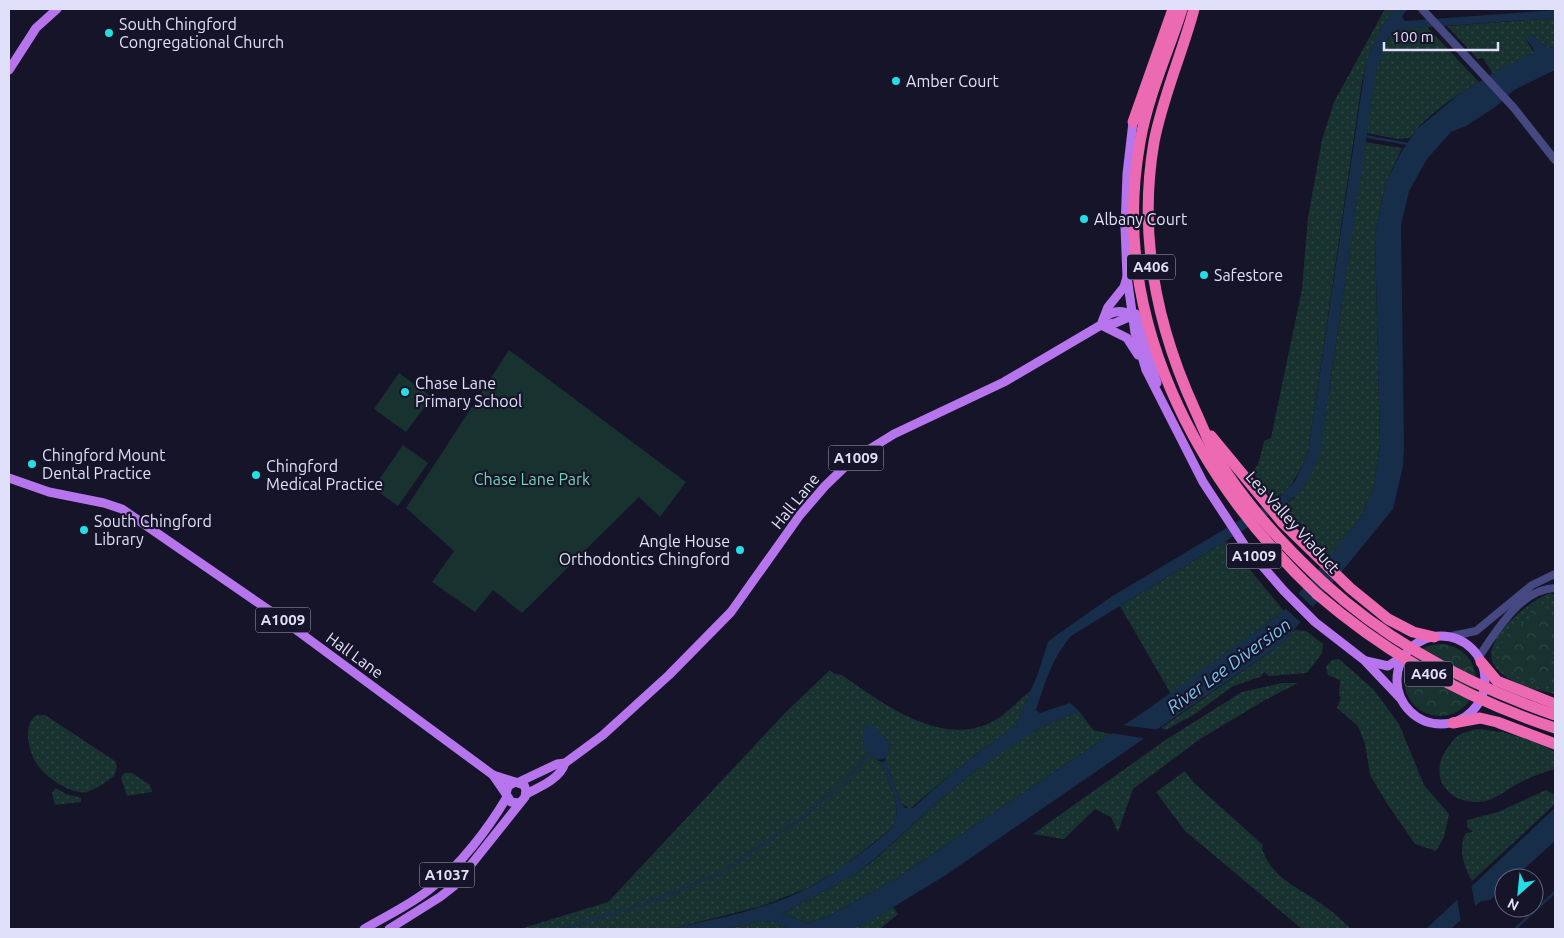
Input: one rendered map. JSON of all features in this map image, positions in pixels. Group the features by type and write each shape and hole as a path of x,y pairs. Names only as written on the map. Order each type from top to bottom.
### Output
{"highway":[{"path":"1133,122 1174,9"},
{"name":"Lea Valley Viaduct","path":"1182,9 1154,85 1140,142 1134,196 1134,236 1144,308 1164,375 1190,434 1213,471 1247,519 1301,579 1369,636 1417,668 1447,684 1520,716 1555,728"},
{"name":"A406","path":"1194,11 1158,124 1150,174 1148,234 1152,274 1169,347 1201,423 1223,457 1303,544 1364,601 1405,628 1434,637"},
{"name":"Lea Valley Viaduct","path":"1223,457 1240,489 1292,551 1332,590 1367,618 1420,654 1451,671 1522,704 1555,715"},
{"path":"1480,660 1497,681 1555,704"},
{"path":"1453,723 1480,718 1497,722 1555,744"}],"main road":[{"path":"9,70 36,28 57,9"},
{"path":"1133,122 1125,227 1135,315"},
{"path":"1128,262 1127,277 1146,370"},
{"name":"A1009","path":"1127,277 1124,287 1111,303 1103,322 1127,338 1146,370 1204,482 1245,546 1284,591 1315,622 1364,660 1400,698"},
{"name":"Hall Lane","path":"526,794 548,782 563,770 565,764 645,698 731,612 800,515 825,486 852,460 894,434 1004,382 1103,322 1110,313 1123,311 1135,315"},
{"name":"A1009","path":"1135,315 1164,406"},
{"name":"Hall Lane","path":"9,478 49,492 104,503 122,509 276,615 493,775 507,795"},
{"path":"1434,637 1447,637 1459,640 1471,648 1480,660 1485,680 1483,693 1471,712 1453,723 1431,724 1417,718 1409,711 1400,698 1397,678 1405,655 1416,644 1434,637"},
{"name":"A1009","path":"1364,660 1388,666 1405,655"},
{"name":"Hall Lane","path":"493,775 517,782 557,764 565,764"},
{"path":"517,782 526,788 526,794 519,803 511,802 507,795 508,786 517,782"},
{"name":"A1037","path":"364,929 418,898 441,881 460,861 507,795"},
{"name":"A1037","path":"388,929 440,898 454,886 515,811 519,803"}],"street":[{"path":"1422,9 1441,32 1514,108 1555,160"},
{"path":"1447,637 1476,631 1532,585 1555,574"},
{"path":"1480,660 1514,610 1537,592 1555,588"}],"green space":[{"path":"1385,9 1394,9 1374,44 1362,82 1308,453 1294,481 1283,493 1271,498 1252,471 1258,465 1264,441 1271,438 1302,289 1308,218 1322,140 1334,102"},
{"path":"1555,18 1555,47 1548,48 1531,35 1526,39 1534,53 1493,74 1483,58 1478,59 1447,26"},
{"path":"1427,27 1479,82 1433,114 1410,138 1398,139 1367,133 1374,78 1382,50 1388,39 1400,30"},
{"path":"1365,142 1402,148 1386,182 1375,234 1380,445 1374,487 1360,519 1328,559 1283,506 1294,498 1329,393"},
{"name":"Chase Lane Park","path":"509,350 686,482 660,517 639,497 522,613 493,590 475,612 432,582 454,551 406,508"},
{"path":"399,373 432,397 406,432 374,409"},
{"path":"403,445 428,463 398,506 373,488"},
{"path":"1226,541 1284,611 1171,694 1120,606"},
{"path":"1550,593 1555,595 1555,694 1523,686 1515,682 1501,674 1491,658 1493,647 1499,635 1508,624 1530,604"},
{"path":"1534,606 1554,614 1555,631 1551,664 1555,677 1553,687 1543,685 1503,668 1501,645 1512,629 1529,622 1529,613"},
{"path":"1294,630 1306,631 1323,644 1322,653 1307,673 1269,676 1264,672 1260,677 1233,686 1195,714 1166,730 1161,728 1284,642"},
{"path":"1447,644 1466,654 1474,666 1476,680 1474,694 1466,706 1454,714 1433,716 1414,706 1406,694 1404,673 1414,654 1426,646"},
{"path":"1339,659 1374,690 1399,724 1424,785 1449,814 1444,837 1436,851 1415,844 1370,775 1365,744 1358,726 1337,708 1341,697 1339,696 1340,680 1328,675 1326,667 1332,660"},
{"path":"830,670 834,674 842,675 875,698 913,719 953,730 973,729 992,722 1031,690 1016,725 953,772 910,809 901,803 885,761 890,743 875,759 881,762 894,795 897,811 893,827 843,867 808,888 762,906 671,929 520,929 608,902 786,712"},
{"path":"1282,683 1298,683 1265,700 1200,739 1133,789 1118,832 1111,817 1095,809 1064,839 1033,834 1167,739 1242,692"},
{"path":"1079,711 1093,730 1111,734 894,880 827,917 808,923 782,914 855,874 877,858 936,803 975,771 1014,743 1042,727"},
{"path":"37,715 45,715 115,761 117,767 114,776 87,792 74,791 52,779 37,764 29,745 29,725"},
{"path":"1477,729 1503,732 1536,742 1555,752 1555,769 1528,779 1489,800 1478,802 1466,801 1456,797 1449,792 1440,776 1443,756 1452,741 1458,736"},
{"path":"1185,771 1193,782 1263,845 1262,848 1266,859 1280,876 1318,901 1351,929 1302,929 1185,831 1156,792"},
{"path":"124,773 132,773 150,785 152,792 127,796 121,778"},
{"path":"56,788 66,794 81,798 81,802 55,805 52,793"},
{"path":"1546,790 1555,795 1555,804 1472,881 1462,852 1463,839 1466,833 1473,832 1467,827 1467,820 1498,812"},
{"path":"893,907 898,914 880,929 852,929"},
{"path":"762,921 773,922 790,929 726,929"}],"water":[{"name":"River Lee Diversion","path":"1394,9 1407,9 1402,17 1405,21 1555,10 1555,18 1403,29 1388,38 1376,72 1320,453 1306,483 1283,506 1071,636 1054,662 1036,710 1040,713 1070,703 1079,711 1042,727 1011,746 975,771 936,803 876,858 855,874 782,914 808,923 827,917 894,880 1151,707 1284,611 1360,519 1374,487 1380,445 1375,234 1386,182 1402,151 1416,130 1458,95 1502,68 1534,53 1533,48 1526,39 1531,34 1548,48 1555,47 1555,70 1514,90 1494,108 1466,126 1451,132 1427,159 1409,191 1401,225 1403,466 1393,509 1284,642 946,875 877,917 852,929 790,929 773,922 762,921 726,929 671,929 777,902 810,887 853,859 893,827 896,819 897,811 894,795 881,762 885,761 901,803 905,808 913,808 953,772 1016,725 1037,676 1048,642 1111,597 1280,496 1295,481 1308,453 1366,62 1379,32"},
{"path":"873,724 890,744 886,758 878,760 866,751 864,746 862,737 864,727"},
{"path":"1555,808 1555,841 1525,868 1494,868 1494,896 1490,900 1481,901 1451,929 1426,929"}],"pier":[{"path":"1297,592 1315,609 1302,624 1284,607"},
{"path":"1121,725 1161,730 1149,739 1111,733"},
{"path":"1471,884 1476,910 1461,924 1457,897"}],"waterway":[{"path":"1364,136 1408,144"},
{"path":"562,929 648,903 720,873 803,817 841,785 869,755"},
{"path":"1515,929 1555,892"}],"place":[{"name":"South Chingford Congregational Church","path":"109,33"},
{"name":"Amber Court","path":"896,81"},
{"name":"Albany Court","path":"1084,219"},
{"name":"Safestore","path":"1204,275"},
{"name":"Chase Lane Primary School","path":"405,392"},
{"name":"Chingford Mount Dental Practice","path":"32,464"},
{"name":"Chingford Medical Practice","path":"256,475"},
{"name":"South Chingford Library","path":"84,530"},
{"name":"Angle House Orthodontics Chingford","path":"740,550"}]}
